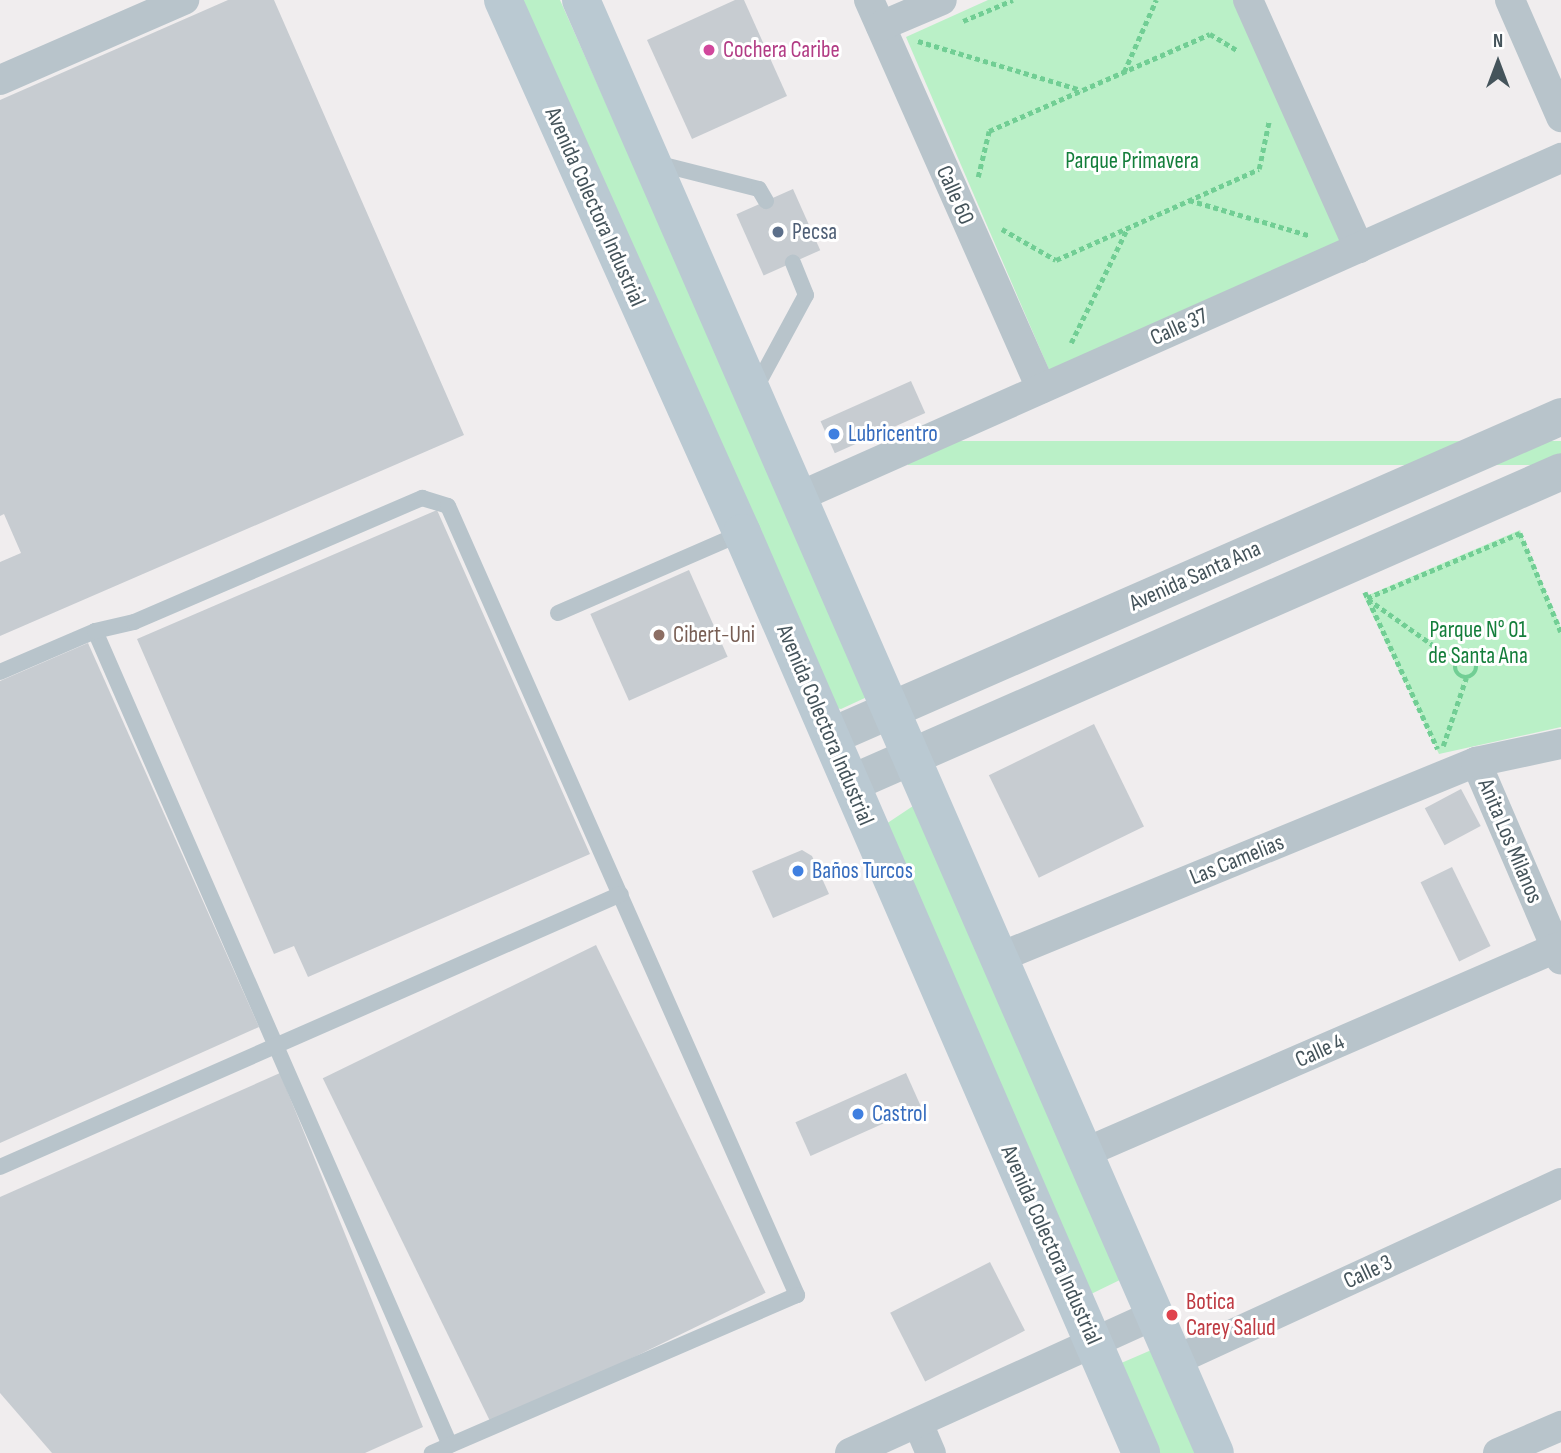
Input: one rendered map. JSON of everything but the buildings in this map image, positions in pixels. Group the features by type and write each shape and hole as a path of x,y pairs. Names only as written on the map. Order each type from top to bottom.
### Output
{"main road":[{"name":"Avenida Colectora Industrial","path":"503,0 741,533 1142,1453"},
{"path":"581,0 1214,1453"}],"street":[{"path":"0,80 184,0"},
{"path":"875,13 942,0"},
{"path":"1248,0 1359,248"},
{"path":"1510,0 1561,117"},
{"name":"Calle 60","path":"875,13 1041,389"},
{"name":"Calle 37","path":"797,497 1561,158"},
{"name":"Avenida Santa Ana","path":"830,736 1561,416"},
{"path":"850,783 1561,471"},
{"name":"Las Camelias","path":"998,958 1476,762 1561,744"},
{"name":"Anita Los Milanos","path":"1476,762 1559,954"},
{"name":"Calle 4","path":"1084,1153 1559,954"},
{"name":"Calle 3","path":"1174,1361 1561,1183"},
{"path":"850,1453 1154,1315"},
{"path":"918,1423 931,1453"},
{"path":"1498,1453 1534,1446 1561,1426"}],"lane":[{"path":"652,162 759,189 766,201"},
{"path":"752,393 806,295 793,262"},
{"path":"0,672 95,631 134,622 422,498 437,499 448,506 797,1295 432,1453"},
{"path":"558,613 741,533"},
{"path":"95,631 450,1445"},
{"path":"0,1167 621,894"}],"path":[{"path":"1123,73 1156,0"},
{"path":"978,177 989,131 1210,34 1250,59"},
{"path":"918,41 1081,91"},
{"path":"1001,229 1056,260 1127,229 1259,169 1272,106"},
{"path":"1189,200 1319,238"},
{"path":"1067,350 1127,229"},
{"path":"1367,598 1520,533 1561,632"},
{"path":"1367,598 1457,662"},
{"path":"1367,598 1440,753 1466,678 1475,673 1477,663"},
{"path":"1466,678 1457,672 1457,662 1465,655 1477,663"},
{"path":"1477,663 1492,655"}],"green space":[{"path":"522,0 560,0 867,690 867,697 841,709 836,708"},
{"name":"Parque Primavera","path":"988,0 1235,0 1343,245 1050,372 906,37"},
{"path":"908,441 1561,441 1561,465 908,465"},
{"name":"Parque N° 01 de Santa Ana","path":"1520,530 1561,628 1561,727 1439,754 1364,597"},
{"path":"913,806 1126,1277 1089,1295 886,824"},
{"path":"1156,1348 1201,1453 1157,1453 1119,1364"}],"place":[{"name":"Cochera Caribe","path":"709,50"},
{"name":"Pecsa","path":"778,232"},
{"name":"Lubricentro","path":"834,434"},
{"name":"Cibert-Uni","path":"659,635"},
{"name":"Baños Turcos","path":"798,871"},
{"name":"Castrol","path":"858,1114"},
{"name":"Botica Carey Salud","path":"1172,1315"}]}
